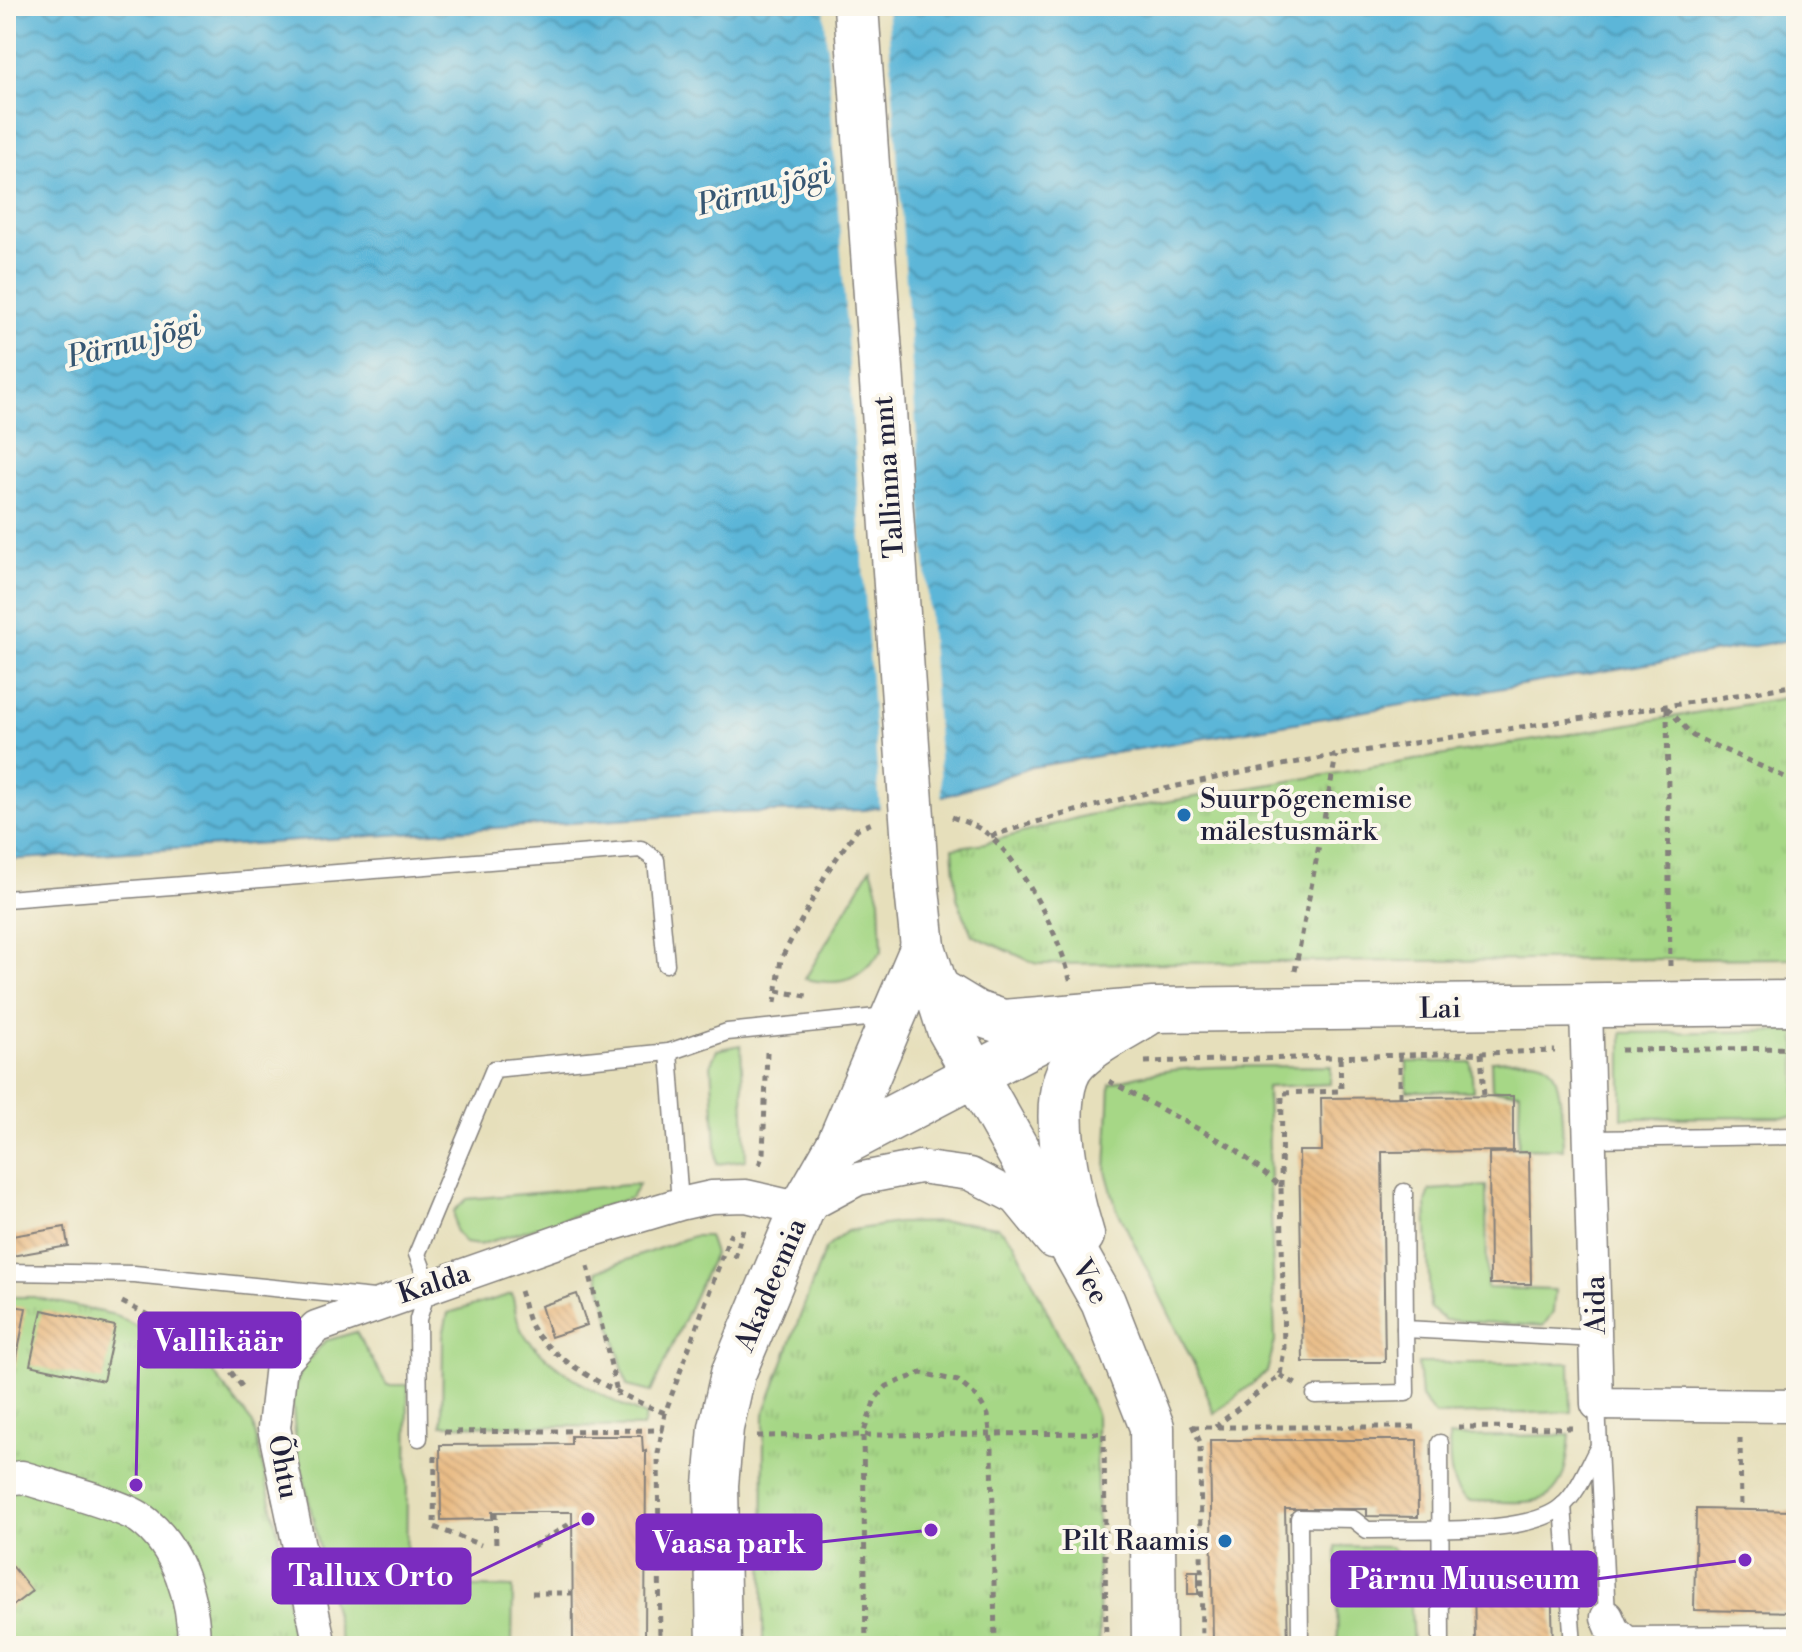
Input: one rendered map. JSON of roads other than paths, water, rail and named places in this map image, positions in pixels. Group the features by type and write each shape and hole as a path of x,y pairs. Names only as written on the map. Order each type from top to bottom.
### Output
{"main road":[{"name":"Tallinna mnt","path":"856,6 917,889 928,967"},
{"name":"Lai","path":"928,967 976,1013 1003,1022 1072,1001 1153,1010 1796,1003"},
{"name":"Akadeemia","path":"719,1646 716,1485 721,1428 733,1374 802,1209 838,1146 893,1016 928,967"},
{"name":"Vee","path":"928,967 972,1074 1103,1302 1152,1427 1154,1646"},
{"name":"Lai","path":"838,1146 972,1074 1072,1001"},
{"path":"1103,1302 1067,1186 1062,1109 1065,1080 1075,1061 1153,1010"}],"street":[{"name":"Aida","path":"1586,1007 1592,1139 1597,1416"},
{"path":"802,1209 858,1179 919,1167 970,1174 1016,1198 1103,1302"},
{"name":"Kalda","path":"388,1300 580,1234 711,1197 746,1196 802,1209"},
{"name":"Õhtu","path":"320,1646 274,1428 281,1365 316,1327 388,1300"},
{"path":"1597,1416 1739,1405 1796,1406"},
{"path":"6,1479 22,1477 139,1517 164,1542 187,1588 194,1646"},
{"path":"1607,1617 1613,1631 1627,1643 1796,1642"}],"lane":[{"path":"6,899 641,849 656,860 666,964"},
{"path":"424,1434 418,1319 429,1286 417,1254 494,1069 669,1052 727,1032 893,1016"},
{"path":"669,1052 680,1204"},
{"path":"1592,1139 1796,1136"},
{"path":"1315,1395 1406,1393 1404,1192"},
{"name":"Kalda","path":"6,1272 134,1274 388,1300"},
{"path":"1405,1329 1597,1339"},
{"path":"1597,1416 1607,1617"},
{"path":"1440,1443 1441,1646"},
{"path":"1300,1646 1299,1518 1353,1519 1367,1530 1500,1527 1543,1518 1563,1505 1598,1448"},
{"path":"1563,1505 1573,1646"}],"water":[{"name":"Pärnu jõgi","path":"6,6 1796,6 1796,639 1032,767 949,795 865,810 722,813 6,860"}],"place":[{"name":"Suurpõgenemise mälestusmärk","path":"1184,815"},
{"name":"Vallikäär","path":"136,1485"},
{"name":"Tallux Orto","path":"588,1519"},
{"name":"Vaasa park","path":"931,1530"},
{"name":"Pilt Raamis","path":"1225,1541"},
{"name":"Pärnu Muuseum","path":"1745,1560"}]}
